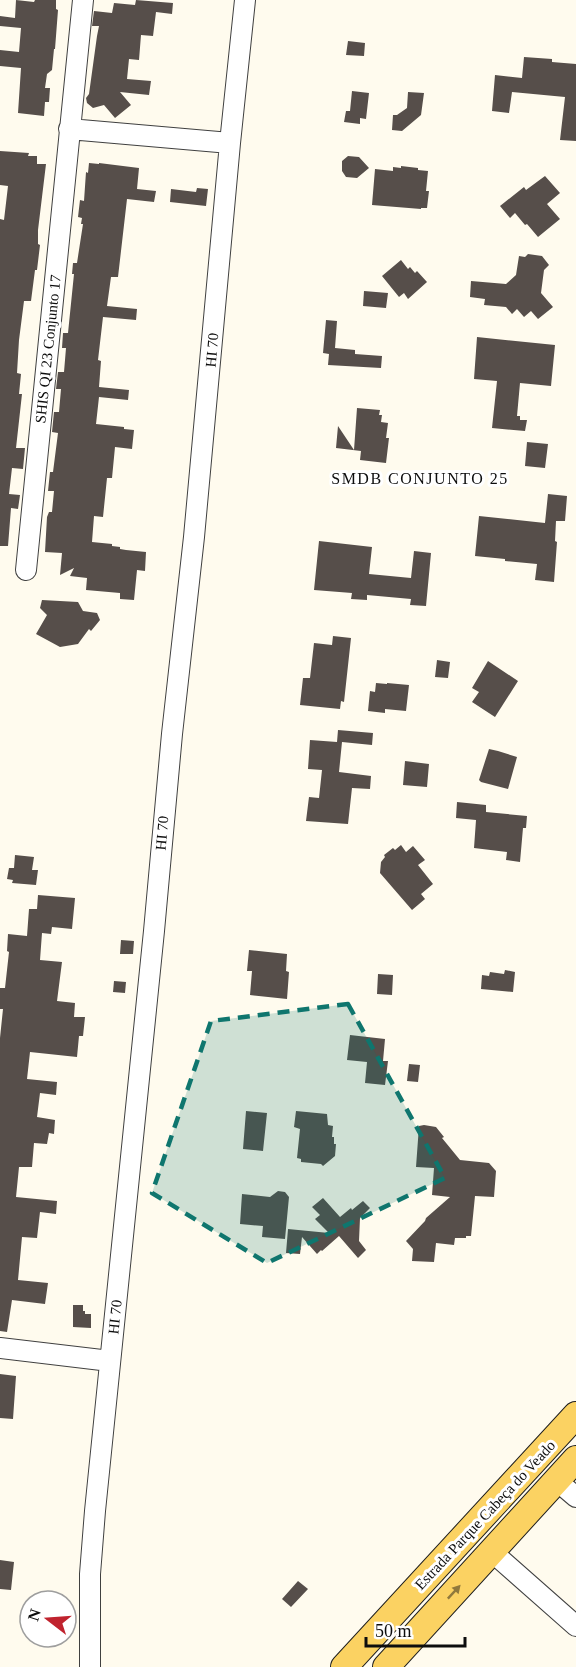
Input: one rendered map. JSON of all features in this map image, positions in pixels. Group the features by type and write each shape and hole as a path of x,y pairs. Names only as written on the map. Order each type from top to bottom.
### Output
{"main road":[{"name":"Estrada Parque Cabeça do Veado","path":"344,1667 576,1415"},
{"name":"Estrada Parque Cabeça do Veado","path":"386,1667 576,1459"}],"street":[{"name":"SHIS QI 23 Conjunto 17","path":"26,570 83,0"},
{"name":"HI 70","path":"90,1667 90,1574 95,1511 245,0"},
{"path":"69,129 230,143"},
{"path":"0,1348 111,1360"},
{"path":"556,1480 576,1497"},
{"path":"491,1551 576,1626"}],"highlighted area":[{"path":"348,1004 445,1178 267,1263 152,1193 211,1021"}],"building":[{"path":"16,0 34,2 35,0 56,0 58,10 55,49 52,70 47,74 45,88 50,88 49,102 45,102 44,116 18,113 21,68 0,66 0,50 19,52 21,28 0,26 0,16 15,18"},
{"path":"136,0 173,3 172,14 156,12 153,36 141,35 139,60 129,59 127,79 151,81 149,95 120,92 131,105 115,118 104,105 93,108 87,103 86,98 89,94 99,26 92,26 94,11 112,13 114,3 135,5"},
{"path":"348,41 365,43 364,56 346,55"},
{"path":"524,57 576,64 576,141 560,140 565,97 512,92 509,113 492,111 495,75 522,78"},
{"path":"352,91 369,93 366,119 360,118 360,124 344,122 346,111 350,111"},
{"path":"408,92 424,93 421,115 402,131 392,130 393,115 407,108"},
{"path":"0,151 29,153 28,156 37,156 37,164 46,164 38,230 38,244 40,245 37,270 35,270 31,301 24,301 19,340 17,373 21,374 19,394 22,394 16,448 25,448 23,469 12,468 9,494 20,495 18,509 11,508 8,546 0,546 0,219 4,220 8,186 0,185"},
{"path":"348,156 359,157 369,168 357,178 346,177 342,171 342,161"},
{"path":"89,163 139,168 137,189 156,191 154,202 127,199 118,277 111,277 107,306 137,309 136,320 103,317 98,360 101,361 99,387 129,390 128,400 99,397 96,424 134,430 132,449 115,447 112,478 107,478 103,517 94,516 92,542 146,552 145,571 137,570 134,600 120,599 120,593 86,590 87,578 70,576 74,568 60,575 62,553 45,552 47,517 49,512 52,512 54,491 48,491 50,472 53,472 58,433 52,432 54,412 59,412 61,389 56,389 58,372 64,372 66,348 62,348 63,333 68,333 73,263 77,263 83,224 81,224 82,218 78,217 80,200 84,201 86,172 88,173"},
{"path":"401,166 428,171 427,208 372,205 375,169 393,171 393,167 401,168"},
{"path":"545,176 560,193 547,204 560,219 538,237 515,213 510,218 500,206 524,187 526,190"},
{"path":"197,188 208,189 206,206 170,202 171,189 196,192"},
{"path":"528,254 542,256 549,265 544,270 541,293 553,307 538,319 531,311 524,317 517,309 512,314 506,307 484,305 485,299 470,297 471,281 506,284 516,275 519,256 525,257"},
{"path":"401,260 408,269 410,267 415,273 417,271 427,282 408,299 404,293 399,297 382,276"},
{"path":"364,291 388,293 386,308 363,306"},
{"path":"326,320 337,321 335,348 355,350 355,354 382,356 381,368 328,365 329,354 323,353"},
{"path":"477,337 555,345 551,386 520,383 517,416 520,416 520,420 527,420 525,431 492,428 497,381 474,379"},
{"path":"357,408 380,410 381,422 388,423 386,463 360,460 361,451 336,448 338,426 354,450"},
{"path":"527,442 548,444 545,468 525,466"},
{"path":"548,494 567,496 565,521 556,521 554,582 535,580 537,564 475,556 479,516 545,523"},
{"path":"319,541 372,547 369,574 411,578 414,551 431,553 426,606 410,605 411,599 367,595 367,600 351,599 352,593 314,590"},
{"path":"42,600 78,602 83,611 97,613 100,620 91,631 89,629 78,644 60,647 36,634 47,615 40,608"},
{"path":"333,636 351,638 344,702 341,701 340,709 300,705 303,678 310,678 314,643 332,645"},
{"path":"437,660 450,662 448,678 435,677"},
{"path":"488,661 518,681 495,717 472,702 479,692 472,688"},
{"path":"376,683 409,685 406,711 385,709 385,713 368,711 370,691 375,692"},
{"path":"338,730 373,733 372,745 342,742 339,772 371,776 370,789 352,788 348,824 306,821 309,797 319,798 322,770 308,769 310,740 337,742"},
{"path":"489,749 517,757 508,789 479,780"},
{"path":"405,761 429,764 427,787 403,785"},
{"path":"457,802 486,805 486,812 527,816 526,828 523,828 520,862 506,860 507,852 474,848 476,820 456,818"},
{"path":"401,845 406,852 413,846 425,860 418,865 433,884 421,894 425,899 412,910 380,873 384,855"},
{"path":"15,855 34,857 32,870 38,870 36,885 12,883 13,880 7,879 9,868 14,868"},
{"path":"38,895 75,898 72,929 52,927 51,934 42,933 40,960 62,962 57,1001 75,1003 74,1017 85,1017 83,1036 79,1036 77,1057 30,1052 27,1079 57,1082 56,1095 40,1093 37,1117 55,1120 54,1134 49,1133 47,1144 34,1143 32,1167 19,1167 16,1197 57,1201 56,1214 40,1212 37,1238 22,1237 18,1280 48,1283 45,1304 12,1300 7,1332 0,1331 0,1038 3,1009 0,1009 0,988 5,988 9,952 7,951 8,934 27,936 29,909 37,909"},
{"path":"121,940 134,941 133,954 120,954"},
{"path":"249,950 287,954 286,971 289,972 287,999 250,995 252,971 247,971"},
{"path":"505,970 515,972 513,992 481,989 482,975 489,976 490,972 504,974"},
{"path":"378,974 393,975 392,995 377,994"},
{"path":"114,981 126,982 125,993 113,992"},
{"path":"350,1035 385,1039 383,1061 388,1061 385,1085 365,1083 367,1062 347,1060"},
{"path":"409,1064 420,1065 418,1082 407,1081"},
{"path":"246,1111 267,1113 263,1151 243,1149"},
{"path":"296,1111 327,1114 328,1125 333,1126 335,1156 323,1166 301,1162 301,1159 297,1158 300,1129 294,1127"},
{"path":"419,1126 436,1127 460,1160 489,1163 496,1171 494,1197 475,1196 471,1236 455,1238 454,1245 436,1243 434,1262 412,1261 413,1249 406,1241 426,1218 450,1197 432,1195 434,1168 416,1167"},
{"path":"278,1191 285,1192 289,1197 285,1239 262,1237 263,1226 240,1224 242,1194 270,1197"},
{"path":"323,1198 340,1217 363,1201 370,1208 360,1218 359,1241 366,1250 358,1258 339,1236 317,1254 302,1237 300,1254 286,1253 288,1229 329,1233 315,1219 320,1215 312,1207"},
{"path":"73,1305 83,1305 85,1314 91,1314 91,1328 73,1327"},
{"path":"0,1374 16,1376 13,1419 0,1418"},
{"path":"0,1560 14,1562 11,1590 0,1589"},
{"path":"298,1581 308,1589 291,1607 282,1599"}],"district":[{"name":"SMDB CONJUNTO 25","path":"420,478"}]}
